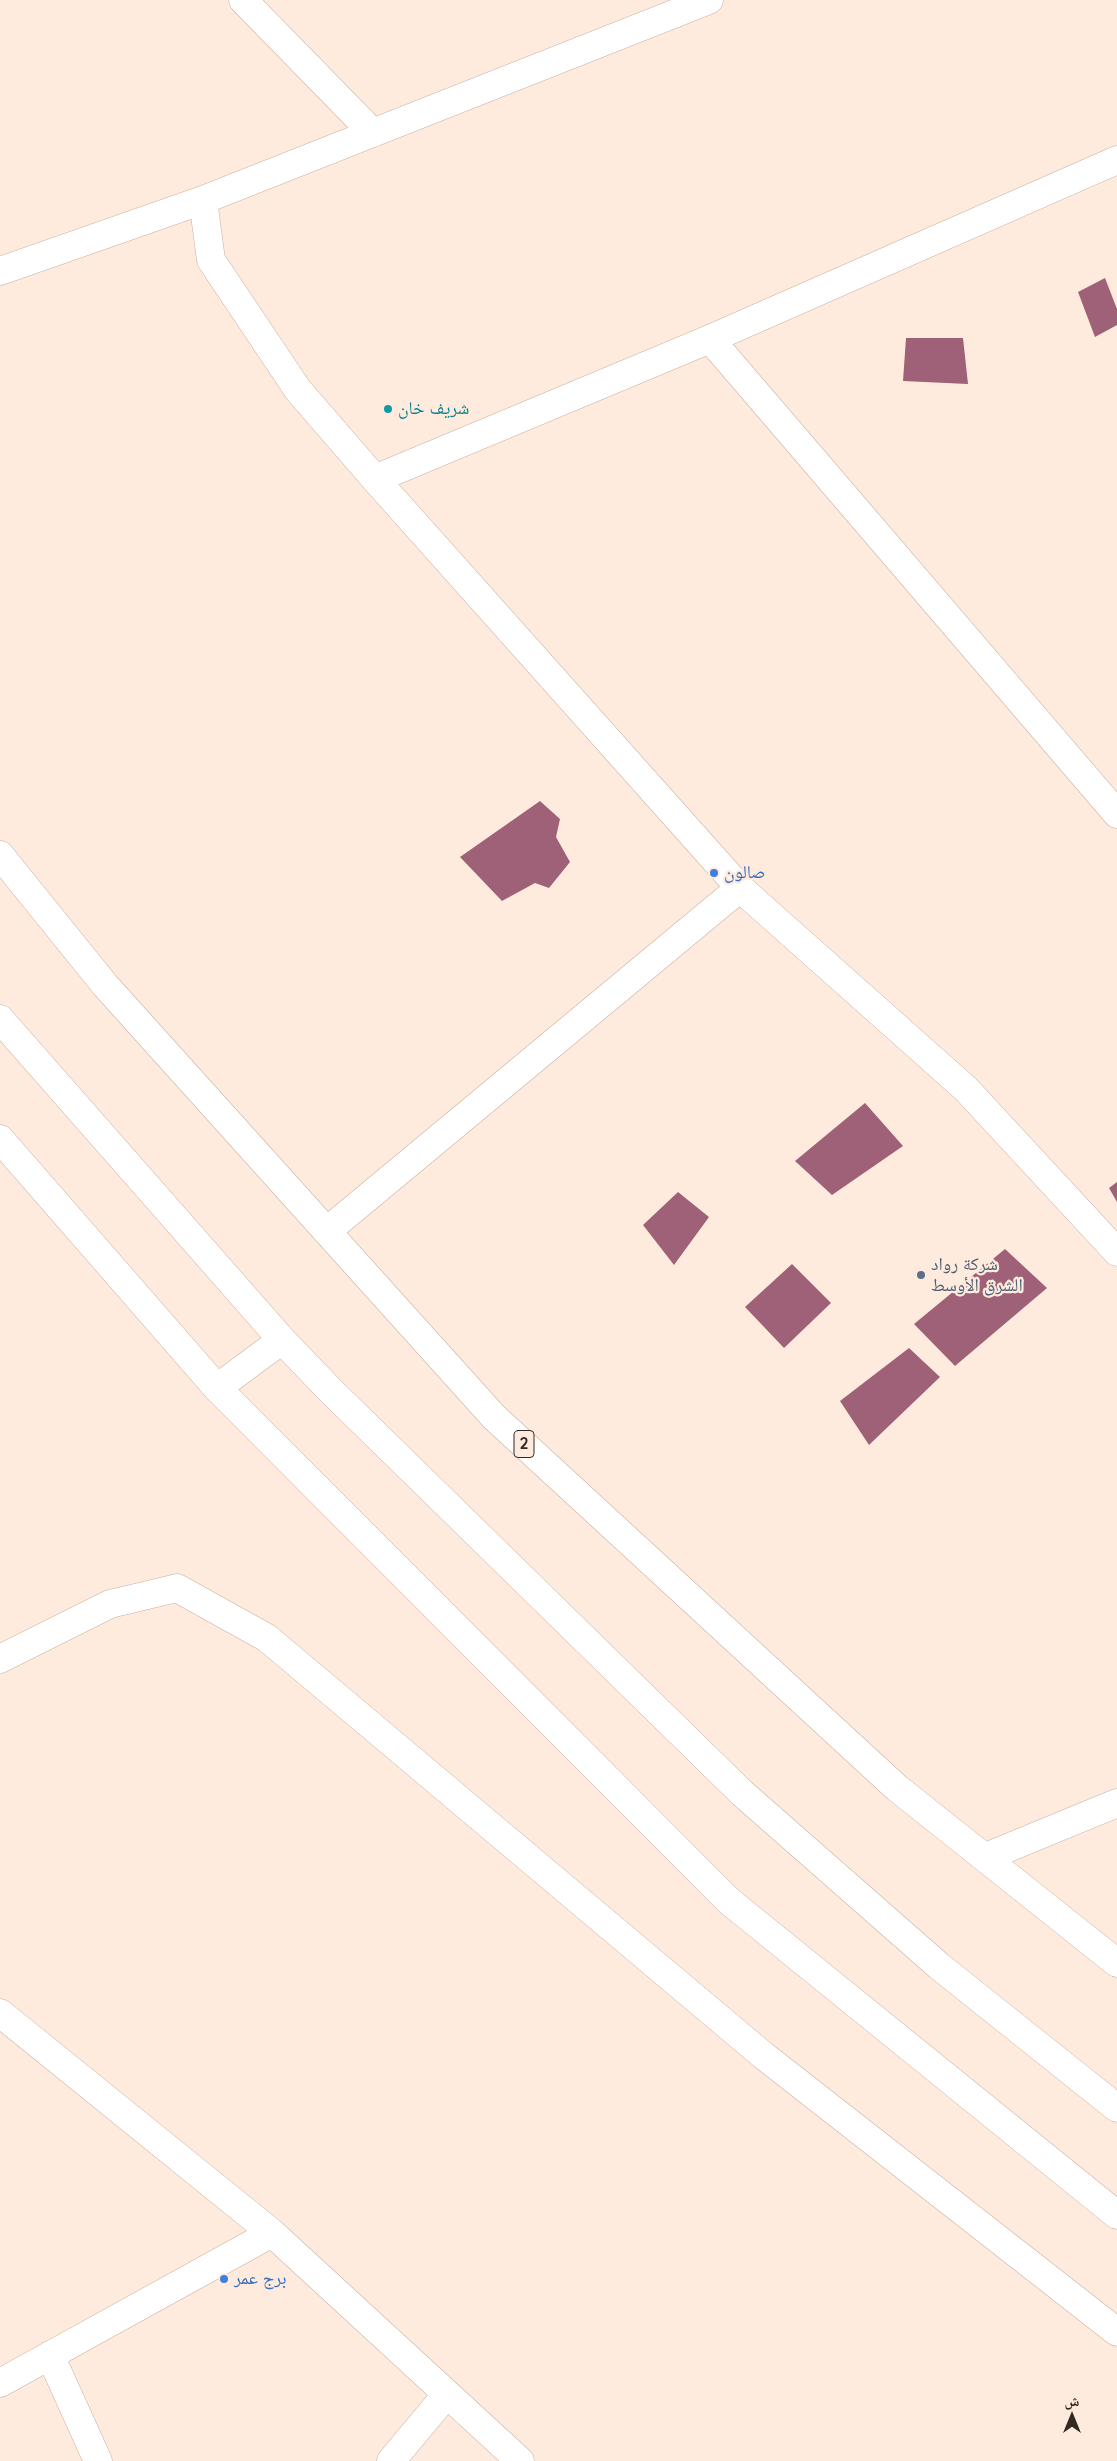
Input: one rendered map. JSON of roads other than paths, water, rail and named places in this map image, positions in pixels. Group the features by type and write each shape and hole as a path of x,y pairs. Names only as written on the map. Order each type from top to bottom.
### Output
{"main road":[{"path":"243,0 372,134"},
{"path":"0,271 203,200 709,0"},
{"path":"374,479 710,339 1117,160"},
{"path":"203,200 211,260 298,390 374,479 740,888 966,1089 1117,1252"},
{"path":"710,339 1117,814"},
{"name":"2","path":"0,855 105,985 494,1417 897,1788 1117,1963"},
{"path":"327,1231 740,888"},
{"path":"0,1019 282,1340 337,1397 742,1793 940,1966 1117,2108"},
{"path":"0,1140 217,1388 729,1901 1117,2215"},
{"path":"217,1388 282,1340"},
{"path":"0,1659 110,1604 177,1588 267,1638 764,2056 1117,2332"},
{"path":"986,1857 1117,1803"},
{"path":"0,2013 272,2233 520,2461"},
{"path":"0,2383 272,2233"},
{"path":"50,2355 98,2461"},
{"path":"391,2461 447,2394"}],"place":[{"name":"شريف خان","path":"388,409"},
{"name":"صالون","path":"714,873"},
{"name":"شركة رواد الشرق الأوسط","path":"921,1275"},
{"name":"برج عمر","path":"224,2279"}]}
